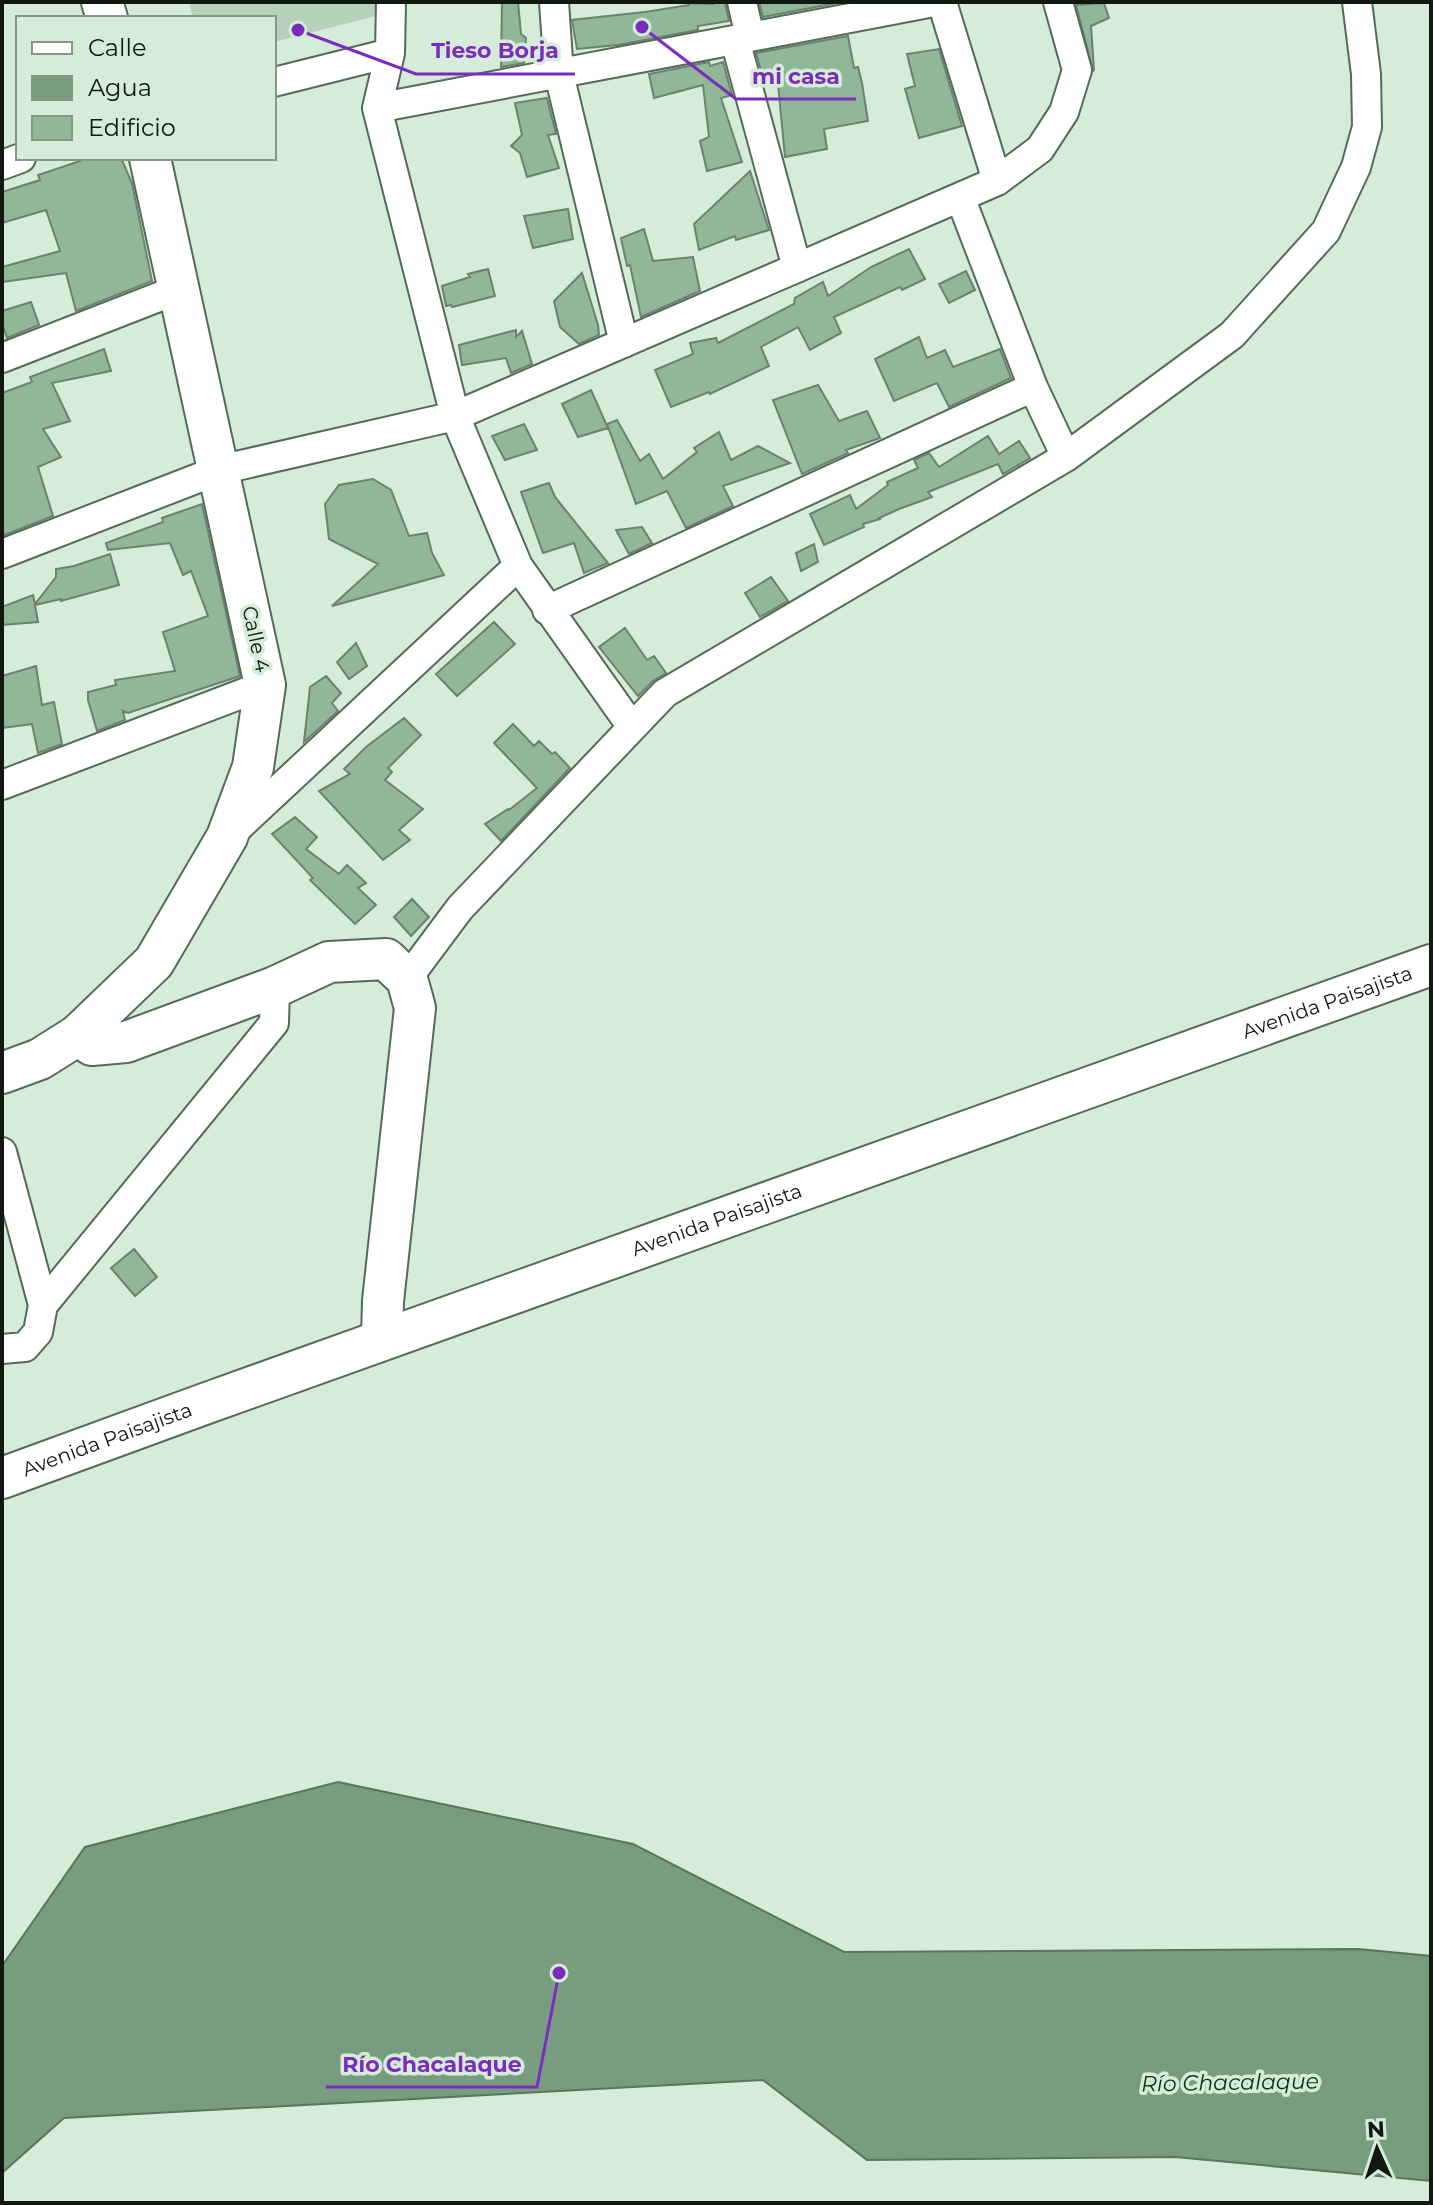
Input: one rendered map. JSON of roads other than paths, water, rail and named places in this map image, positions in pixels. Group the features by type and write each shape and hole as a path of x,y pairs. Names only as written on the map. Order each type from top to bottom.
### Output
{"street":[{"path":"391,2 390,53 377,108 455,416 518,566 632,727"},
{"path":"554,2 559,74 624,343"},
{"path":"742,2 742,38 797,268"},
{"path":"377,108 934,2"},
{"path":"942,2 997,181"},
{"path":"2,554 219,470 455,416 997,181 1040,149 1064,112 1077,70 1058,2"},
{"path":"407,979 460,908 665,693 1066,457 1232,335 1326,231 1356,167 1367,127 1366,74 1357,2"},
{"path":"276,82 390,53"},
{"name":"Calle 4","path":"2,1073 40,1059 78,1035 154,962 227,837 253,767 265,685 150,160"},
{"path":"960,197 1033,387 1066,457"},
{"path":"2,358 179,289"},
{"path":"547,610 1033,387"},
{"path":"227,837 518,566"},
{"path":"2,785 265,685"},
{"path":"78,1035 92,1045 126,1042 275,987 329,962 386,959 407,979 415,1008 383,1301 382,1338"},
{"name":"Avenida Paisajista","path":"2,1478 382,1338 654,1244 1431,965"},
{"path":"43,1305 274,1023 275,987"},
{"path":"2,1152 43,1305 38,1332 25,1347 2,1349"}],"water":[{"path":"338,1782 633,1844 844,1952 1358,1949 1431,1956 1431,2181 1175,2157 867,2160 763,2080 64,2118 2,2173 2,1966 85,1847"}],"place":[{"name":"mi casa","path":"642,27"},
{"name":"Tieso Borja","path":"298,30"},
{"name":"Río Chacalaque","path":"559,1973"}]}
